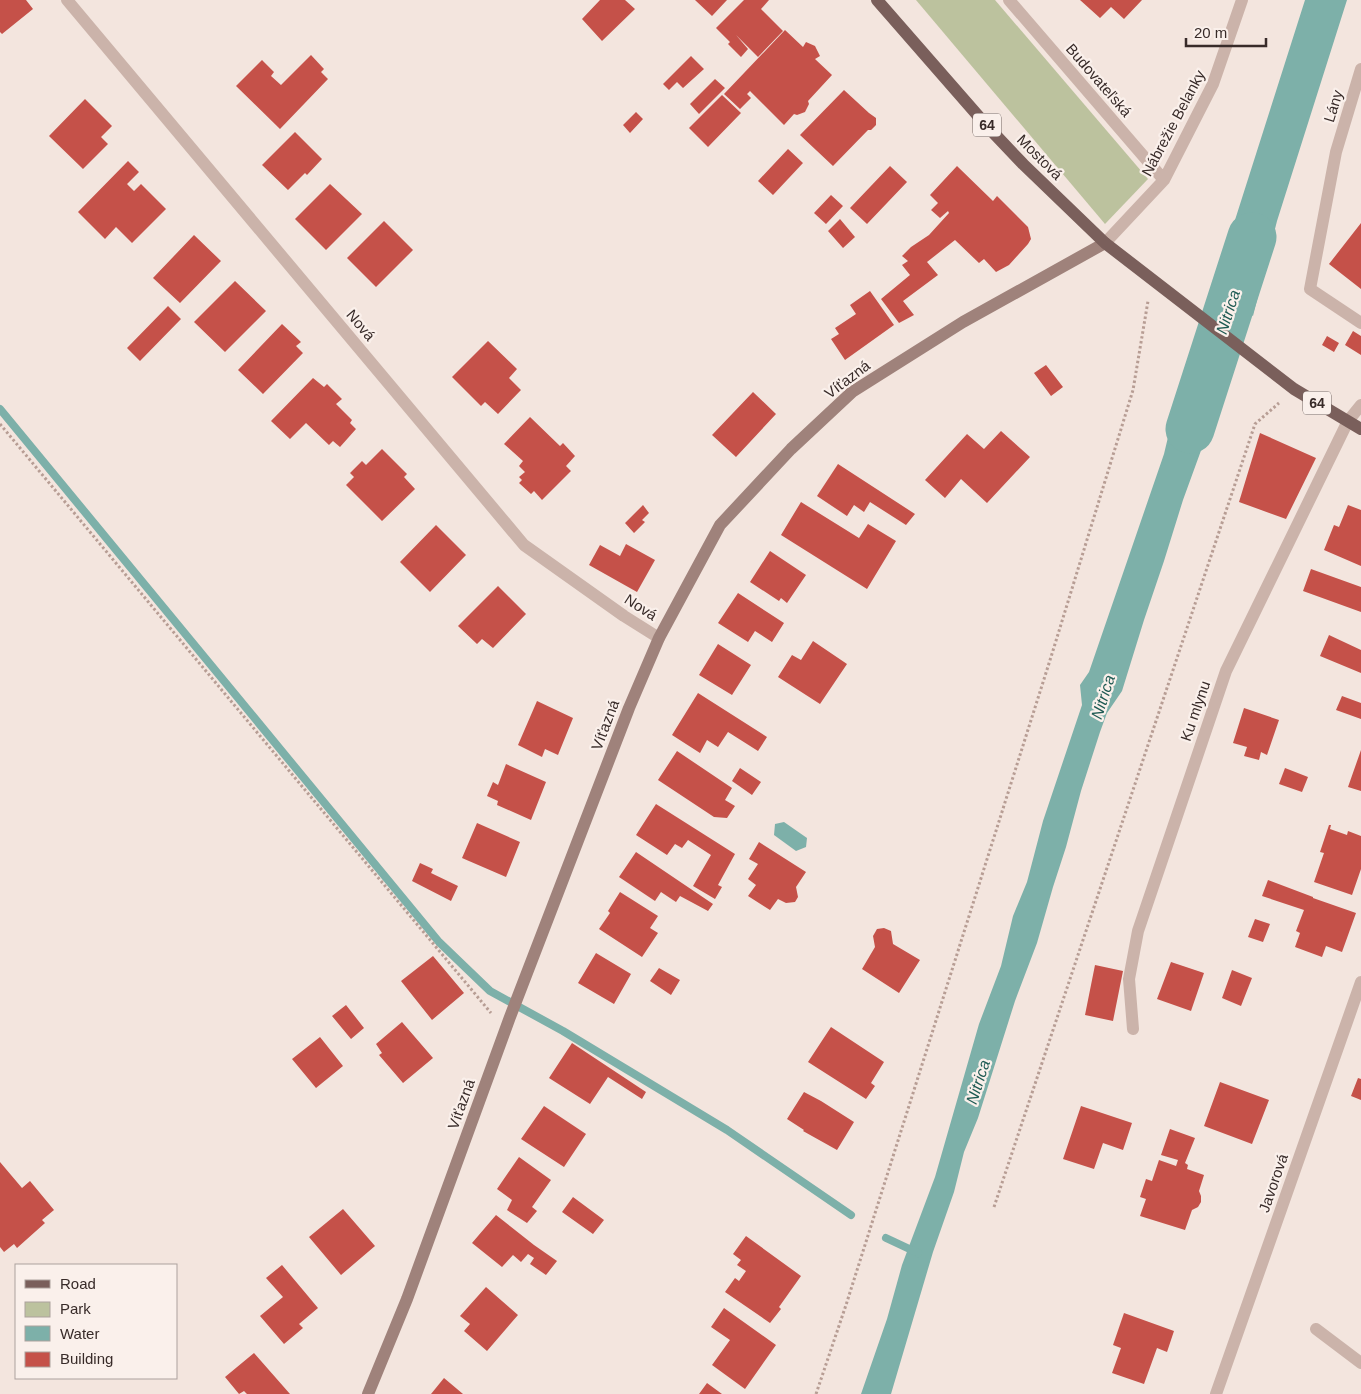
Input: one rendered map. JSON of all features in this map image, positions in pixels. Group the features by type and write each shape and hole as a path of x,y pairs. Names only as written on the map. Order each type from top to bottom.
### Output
{"main road":[{"name":"Mostová","path":"877,0 987,126 1105,244"},
{"name":"Víťazná","path":"368,1394 408,1300 510,1016 629,708 659,638 720,525 791,449 852,392 963,322 1105,244"},
{"name":"64","path":"1105,244 1294,389 1361,429"}],"street":[{"name":"Nová","path":"67,0 524,545 624,616 659,638"},
{"name":"Budovateľská","path":"1009,0 1164,180"},
{"name":"Nábrežie Belanky","path":"1105,244 1164,180 1213,84 1242,0"},
{"name":"Lány","path":"1361,69 1336,152 1310,289 1361,323"},
{"path":"1348,421 1361,405"},
{"name":"Ku mlynu","path":"1133,1029 1128,979 1138,931 1226,671 1348,421"},
{"name":"Javorová","path":"1216,1394 1361,982"},
{"path":"1316,1329 1361,1363"}],"path":[{"path":"816,1394 1033,714 1127,409 1152,280"},
{"path":"994,1207 1256,424 1294,389"},
{"path":"0,424 505,1030"}],"green space":[{"path":"916,0 995,0 1148,179 1105,224"}],"water":[{"path":"1305,0 1347,0 1277,221 1253,316 1212,286"},
{"path":"1190,352 1227,379 1183,500 1122,691 1107,713 1100,732 1037,943 1015,1001 978,1118 964,1152 954,1192 933,1252 891,1394 861,1394 887,1319 902,1265 935,1177 979,1024 1001,966 1013,916 1027,882 1043,821 1082,705 1080,685 1089,672 1164,454"},
{"path":"784,822 807,838 806,847 796,851 774,835 775,824"}],"building":[{"path":"0,0 26,0 33,9 2,34 0,32"},
{"path":"600,0 625,0 635,9 602,41 582,19"},
{"path":"695,0 727,0 712,16"},
{"path":"744,0 769,0 761,9 783,31 758,57 736,35 748,49 741,57 716,28"},
{"path":"1080,0 1142,0 1124,19 1111,7 1100,18"},
{"path":"785,30 803,47 806,42 815,46 820,56 815,59 832,75 808,101 809,104 805,112 797,115 794,114 784,125 750,91 747,94 751,98 740,109 724,94"},
{"path":"311,55 324,69 321,72 328,79 280,129 236,86 262,60 274,72 271,76 281,85"},
{"path":"691,56 704,69 683,88 677,82 669,90 663,84"},
{"path":"715,79 725,88 699,114 690,104"},
{"path":"844,90 876,118 876,125 871,130 868,130 833,166 800,135"},
{"path":"722,95 741,113 708,147 689,128"},
{"path":"85,99 112,126 101,137 108,144 83,169 49,136"},
{"path":"636,112 643,119 630,133 623,125"},
{"path":"295,132 322,159 307,175 305,173 288,190 262,165"},
{"path":"788,149 803,163 773,195 758,181"},
{"path":"128,161 139,172 127,184 134,191 141,184 166,209 132,243 116,227 105,239 78,212"},
{"path":"890,166 907,182 867,224 850,208"},
{"path":"957,166 993,201 997,196 1028,227 1031,239 1009,265 996,272 984,259 979,263 955,240 927,262 938,275 903,301 914,315 899,323 881,299 910,275 902,265 908,261 902,256 911,247 929,235 949,213 948,211 940,218 931,210 938,203 930,195"},
{"path":"330,184 362,214 326,250 295,219"},
{"path":"831,195 843,206 826,224 814,213"},
{"path":"840,219 855,237 843,248 828,231"},
{"path":"384,221 413,250 376,287 347,258"},
{"path":"1361,223 1361,289 1329,264"},
{"path":"194,235 221,261 180,303 153,278"},
{"path":"235,281 266,311 225,352 194,322"},
{"path":"870,291 894,325 845,360 831,339 839,334 835,328 856,314 850,305"},
{"path":"168,306 181,319 140,361 127,348"},
{"path":"282,324 301,342 296,346 303,353 263,394 238,370"},
{"path":"1353,331 1361,336 1361,355 1345,345"},
{"path":"1327,336 1339,343 1334,352 1322,345"},
{"path":"488,341 517,369 509,378 521,390 498,414 485,402 481,406 452,377"},
{"path":"1046,365 1063,387 1051,396 1034,373"},
{"path":"313,378 324,387 327,384 342,399 336,404 352,420 350,423 356,429 340,447 333,441 329,445 306,423 290,439 271,421"},
{"path":"753,392 776,414 736,457 712,435"},
{"path":"530,417 560,446 563,443 575,456 566,466 571,471 542,500 534,491 531,494 519,483 522,480 519,477 525,472 519,466 523,461 504,444"},
{"path":"1001,431 1030,457 987,503 961,479 945,498 925,480 967,434 984,449"},
{"path":"1260,433 1316,458 1286,519 1239,502"},
{"path":"382,449 407,474 404,477 415,489 382,521 346,485 354,477 350,473 362,461 366,465"},
{"path":"838,464 915,514 906,525 870,502 864,512 854,505 847,516 817,496"},
{"path":"801,502 859,538 868,524 896,541 867,589 781,535"},
{"path":"643,505 649,513 642,520 645,522 634,533 625,523"},
{"path":"1348,505 1361,510 1361,566 1324,550 1334,525 1339,527"},
{"path":"436,525 466,555 430,592 400,562"},
{"path":"626,544 655,560 637,592 589,565 600,545 620,556"},
{"path":"770,551 806,575 787,603 781,598 779,601 750,582"},
{"path":"1311,569 1361,587 1361,612 1303,591"},
{"path":"498,586 526,614 493,648 482,639 477,644 458,626"},
{"path":"738,593 784,623 772,642 755,631 748,642 718,623"},
{"path":"1329,635 1361,650 1361,673 1320,656"},
{"path":"813,641 847,664 820,704 778,677 792,655 801,660"},
{"path":"718,644 751,665 732,695 699,675"},
{"path":"698,693 767,737 758,751 728,732 718,747 707,740 700,753 672,735"},
{"path":"1342,696 1361,703 1361,719 1336,710"},
{"path":"537,701 573,718 558,755 545,749 542,757 518,745"},
{"path":"1244,708 1279,720 1267,755 1261,752 1259,760 1244,756 1247,747 1233,743"},
{"path":"1361,750 1361,791 1348,787"},
{"path":"677,751 732,788 725,800 735,806 727,818 714,817 658,780"},
{"path":"506,764 546,782 531,820 497,805 498,801 487,796 493,782 498,785"},
{"path":"740,768 761,782 752,795 732,781"},
{"path":"1285,768 1308,777 1302,792 1279,784"},
{"path":"656,804 735,854 718,885 722,887 715,899 693,886 711,855 688,840 682,848 675,844 667,855 636,835"},
{"path":"477,823 520,842 506,877 462,858"},
{"path":"1329,825 1331,825 1330,829 1347,835 1348,831 1361,836 1361,869 1352,895 1314,882 1324,853 1320,852"},
{"path":"759,842 806,872 796,887 798,897 795,902 786,903 778,899 770,910 748,896 756,885 748,879 758,864 749,859"},
{"path":"636,852 713,904 708,911 680,896 676,902 661,892 655,901 619,877"},
{"path":"420,863 433,869 431,873 458,886 451,901 412,881"},
{"path":"1268,880 1356,913 1342,952 1326,946 1322,957 1295,947 1300,933 1296,931 1304,910 1262,896"},
{"path":"620,892 658,916 650,928 658,933 642,957 599,929 610,913 608,911"},
{"path":"1255,919 1270,924 1263,942 1248,937"},
{"path":"884,928 891,931 893,944 920,960 899,993 862,969 875,947 873,936 877,929"},
{"path":"596,953 631,974 614,1004 578,983"},
{"path":"433,956 464,993 432,1020 401,981"},
{"path":"1171,962 1204,973 1191,1011 1157,999"},
{"path":"1095,965 1123,971 1113,1021 1085,1015"},
{"path":"659,968 680,980 671,995 650,981"},
{"path":"1232,970 1252,978 1241,1006 1222,998"},
{"path":"346,1005 364,1028 351,1039 332,1016"},
{"path":"402,1022 433,1058 403,1083 379,1055 382,1053 376,1044"},
{"path":"831,1027 884,1062 871,1083 875,1086 866,1099 808,1062"},
{"path":"320,1037 343,1066 316,1088 292,1059"},
{"path":"572,1043 646,1092 642,1099 608,1077 590,1104 549,1078"},
{"path":"1358,1078 1361,1079 1361,1100 1351,1096"},
{"path":"1220,1082 1269,1100 1252,1144 1204,1126"},
{"path":"804,1092 854,1122 837,1150 803,1131 787,1119"},
{"path":"544,1106 586,1134 564,1167 521,1139"},
{"path":"1081,1106 1132,1123 1123,1150 1103,1143 1094,1169 1063,1159"},
{"path":"1170,1129 1195,1138 1185,1163 1188,1165 1187,1169 1204,1175 1199,1191 1201,1202 1198,1207 1192,1210 1185,1230 1140,1216 1146,1199 1140,1197 1146,1179 1152,1181 1159,1160 1176,1166 1178,1160 1161,1155"},
{"path":"519,1157 551,1180 532,1207 537,1211 527,1223 507,1210 512,1200 497,1189"},
{"path":"0,1162 22,1188 30,1181 54,1210 42,1220 45,1223 17,1248 14,1244 4,1252 0,1247"},
{"path":"573,1197 604,1220 593,1234 562,1212"},
{"path":"343,1209 375,1246 341,1275 309,1237"},
{"path":"496,1215 557,1261 546,1275 530,1264 534,1258 528,1254 521,1262 513,1255 502,1267 472,1243"},
{"path":"746,1236 801,1276 770,1323 725,1292 735,1278 739,1281 746,1271 737,1265 741,1260 733,1254"},
{"path":"282,1265 318,1308 299,1324 303,1328 284,1344 260,1316 283,1297 266,1278"},
{"path":"486,1287 518,1315 487,1351 464,1331 470,1324 460,1316"},
{"path":"724,1308 776,1345 745,1389 712,1365 730,1340 711,1327"},
{"path":"1124,1313 1174,1331 1167,1352 1157,1348 1144,1384 1112,1373 1121,1348 1113,1345"},
{"path":"254,1353 290,1394 247,1394 244,1391 239,1394 225,1377"},
{"path":"444,1378 463,1394 431,1394"},
{"path":"707,1383 722,1394 699,1394"}],"waterway":[{"name":"Nitrica","path":"1190,429 1252,237"},
{"path":"0,409 439,942 490,991 563,1031 727,1130 851,1215"},
{"path":"886,1238 918,1253"}]}
